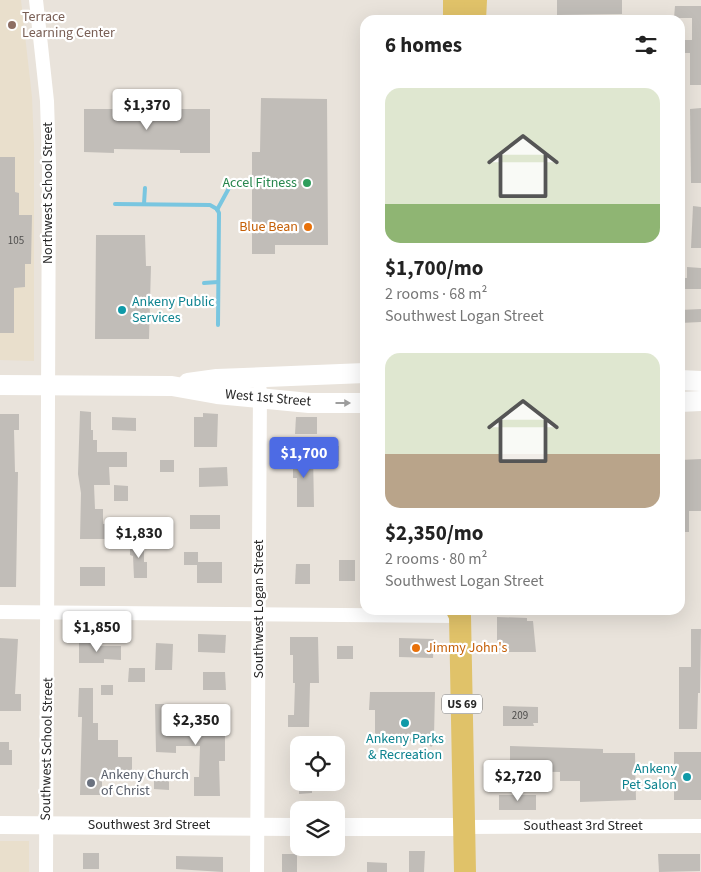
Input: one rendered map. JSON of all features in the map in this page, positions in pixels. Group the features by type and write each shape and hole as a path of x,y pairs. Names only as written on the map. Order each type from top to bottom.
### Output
{"main road":[{"path":"454,0 454,15"},
{"path":"476,0 476,15"},
{"name":"West 1st Street","path":"172,386 217,379 360,373"},
{"path":"685,380 701,381"},
{"name":"West 1st Street","path":"0,386 172,386 309,403 360,403"},
{"path":"685,402 701,401"},
{"name":"US 69","path":"460,615 465,872"}],"street":[{"name":"Northwest School Street","path":"36,0 48,112 49,386"},
{"name":"Southwest Logan Street","path":"257,872 260,377"},
{"name":"Southwest School Street","path":"46,872 49,386"},
{"path":"0,612 259,615 360,613"},
{"name":"Southwest 3rd Street","path":"0,825 290,826"},
{"name":"Southeast 3rd Street","path":"464,827 701,826"},
{"path":"345,827 464,827"}],"shaded area":[{"path":"0,0 21,0 32,97 34,145 34,361 0,360"},
{"path":"0,841 29,841 29,872 0,872"}],"building":[{"path":"557,0 622,0 622,14 557,15"},
{"path":"675,6 701,6 701,85 690,85 690,53 685,53 685,40 692,40 692,18 685,18 685,15 674,15"},
{"path":"261,98 327,99 328,245 275,245 275,254 252,254 252,152 260,152"},
{"path":"701,108 701,183 691,183 690,109"},
{"path":"84,109 114,109 114,112 180,113 179,109 210,109 210,153 180,153 180,150 114,149 114,153 84,152"},
{"path":"0,157 15,157 15,192 19,193 19,215 32,215 31,264 25,264 25,287 14,288 14,333 0,333"},
{"path":"693,206 701,207 701,248 691,248"},
{"name":"Ankeny Public Services","path":"96,235 145,235 146,266 151,266 149,339 95,339"},
{"path":"687,267 701,268 701,289 685,289 685,278 687,278"},
{"path":"701,309 701,322 685,323 685,310"},
{"path":"80,411 91,412 91,430 93,430 93,440 97,440 97,452 127,452 127,467 109,467 110,485 94,485 95,509 103,509 103,524 115,524 114,539 80,539 81,493 78,474"},
{"path":"203,413 218,414 217,447 194,447 194,417 203,417"},
{"path":"0,414 19,414 19,430 14,430 15,472 18,472 16,587 0,587"},
{"path":"112,417 136,418 136,431 112,430"},
{"path":"296,417 317,417 317,434 295,434"},
{"path":"322,446 339,446 339,461 322,461"},
{"path":"293,453 313,454 314,507 297,507 297,478 293,478"},
{"path":"701,459 701,511 689,511 689,532 685,532 685,460"},
{"path":"160,460 174,460 174,472 160,472"},
{"path":"227,467 228,486 199,487 199,468"},
{"path":"114,485 128,486 128,501 114,501"},
{"path":"190,515 220,515 220,529 190,529"},
{"path":"130,540 144,541 144,562 147,562 147,578 134,578 133,556 130,555"},
{"path":"184,552 198,552 198,562 222,562 222,583 197,583 197,565 184,565"},
{"path":"339,560 355,560 355,581 339,581"},
{"path":"296,564 310,564 310,584 295,584"},
{"path":"80,567 105,567 105,586 80,586"},
{"path":"497,617 527,618 527,621 533,621 536,652 497,652"},
{"path":"691,629 701,629 700,693 698,693 697,729 679,729 679,667 691,667"},
{"path":"198,634 226,635 225,653 198,652"},
{"path":"290,637 318,637 319,683 310,683 309,727 288,727 288,715 294,715 295,683 293,683 293,655 290,655"},
{"path":"0,638 18,639 15,694 21,694 21,711 0,711"},
{"name":"Jimmy John's","path":"399,638 434,639 433,658 399,657"},
{"path":"79,640 92,640 92,646 121,646 121,660 104,659 104,663 79,663"},
{"path":"156,643 173,644 172,670 155,670"},
{"path":"337,646 353,646 353,659 337,659"},
{"path":"129,668 145,668 145,682 128,682"},
{"path":"203,672 225,672 226,690 203,690"},
{"path":"101,685 113,685 113,695 101,695"},
{"path":"79,688 93,688 93,723 98,723 98,740 118,740 118,757 132,757 132,772 102,772 102,795 80,795 82,717 78,717"},
{"name":"Ankeny Parks & Recreation","path":"370,692 435,692 434,736 439,740 431,747 426,741 375,741 375,710 369,710"},
{"path":"155,704 170,704 170,733 198,732 198,713 225,713 225,761 219,761 220,796 194,796 194,777 199,777 200,746 176,746 176,753 156,752"},
{"path":"503,706 538,707 538,723 533,723 534,726 503,726"},
{"path":"0,742 9,742 9,750 12,750 12,765 0,765"},
{"path":"510,746 603,749 603,753 635,753 636,800 580,802 580,781 560,781 560,772 510,771"},
{"name":"Ankeny Pet Salon","path":"674,752 701,752 701,800 674,800"},
{"path":"154,773 169,774 169,790 154,789"},
{"path":"299,791 312,791 312,793 299,794"},
{"path":"499,795 536,795 536,810 499,810"},
{"path":"409,851 425,851 424,872 409,872"},
{"path":"83,853 99,853 99,869 83,869"},
{"path":"282,854 297,856 297,872 282,872"},
{"path":"658,854 700,854 700,871 659,872"},
{"path":"176,856 223,857 223,872 176,869"},
{"path":"367,862 387,863 387,872 367,872"}],"waterway":[{"path":"144,204 145,188"},
{"path":"217,210 229,188"},
{"path":"115,204 210,205 217,209 219,213 218,325"},
{"path":"204,283 218,282"}],"place":[{"name":"Terrace Learning Center","path":"12,25"},
{"name":"Accel Fitness","path":"307,183"},
{"name":"Blue Bean","path":"308,227"},
{"name":"Ankeny Public Services","path":"122,310"},
{"name":"Jimmy John's","path":"416,648"},
{"name":"Ankeny Parks & Recreation","path":"405,723"},
{"name":"Ankeny Pet Salon","path":"687,777"},
{"name":"Ankeny Church of Christ","path":"91,783"}]}
